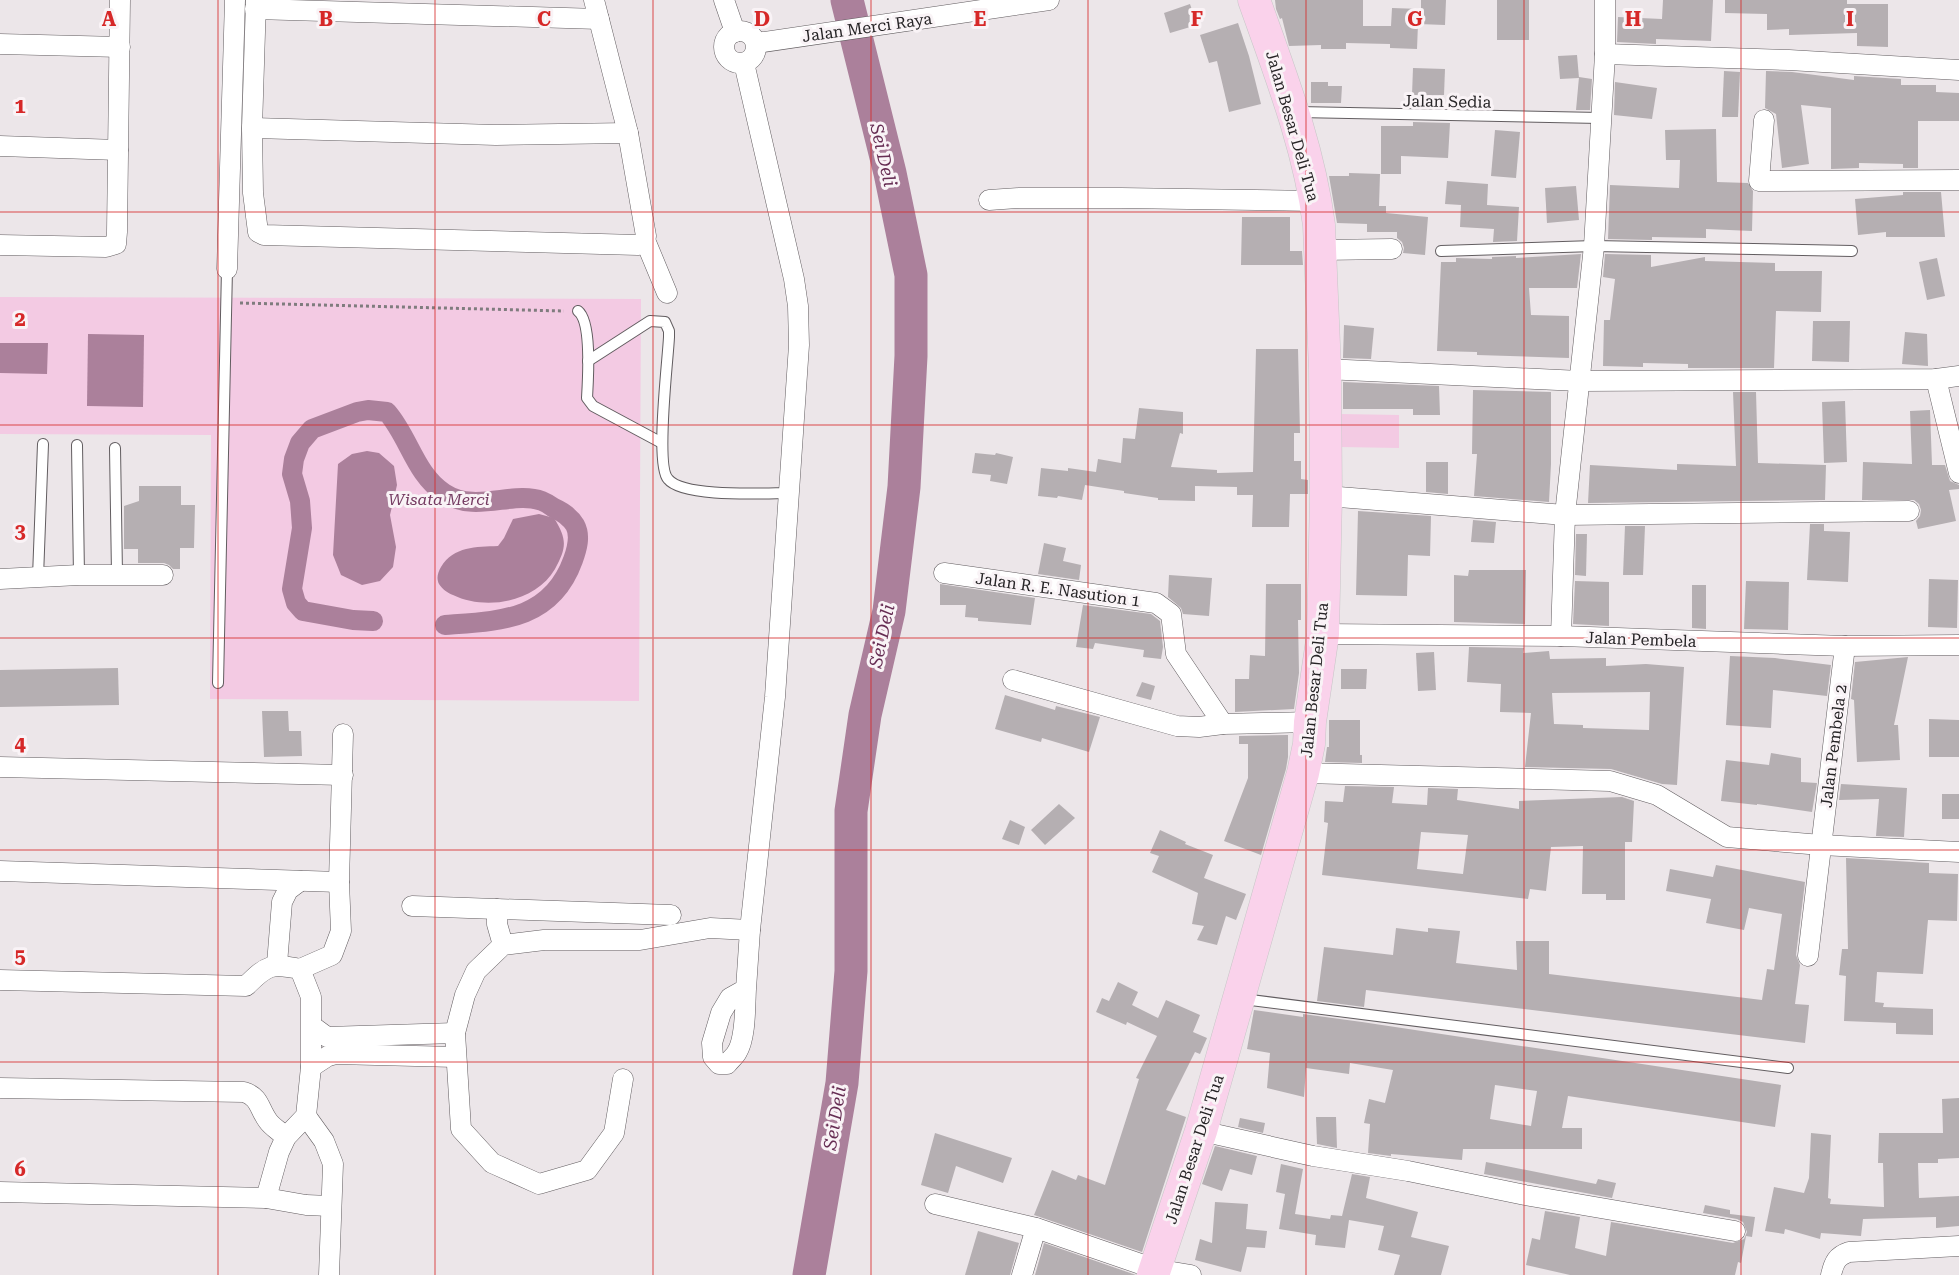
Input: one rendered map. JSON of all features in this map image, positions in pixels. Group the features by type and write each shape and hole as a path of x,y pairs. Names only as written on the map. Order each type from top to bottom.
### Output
{"main road":[{"name":"Jalan Besar Deli Tua","path":"1154,1272 1201,1131 1303,773 1309,744 1323,634 1326,496 1325,369 1321,250 1316,201 1293,112 1254,0"}],"street":[{"path":"0,245 106,247 116,244 120,0"},
{"path":"227,269 235,0"},
{"path":"724,0 735,32"},
{"name":"Jalan Merci Raya","path":"757,43 1049,0"},
{"path":"1561,636 1565,515 1594,246 1605,54 1605,0"},
{"path":"645,240 638,245 264,235 258,232 252,128 256,4 597,9 628,133 645,240 667,293"},
{"path":"735,32 747,32 757,43 755,54 744,63 733,61 725,52 725,40 735,32"},
{"path":"0,44 120,47"},
{"path":"1605,54 1789,60 1959,70"},
{"path":"744,63 794,279 798,306 799,345 775,697 750,930 746,989"},
{"path":"1764,120 1759,182 1959,180"},
{"path":"252,128 485,134 628,133"},
{"path":"0,146 118,150"},
{"path":"989,200 1121,198 1316,201"},
{"path":"1321,250 1392,249"},
{"path":"1325,369 1580,381 1936,379 1959,376"},
{"path":"1936,379 1959,473"},
{"path":"1326,496 1565,515 1910,511"},
{"name":"Jalan R. E. Nasution 1","path":"945,573 1156,603 1171,614 1176,654 1223,724"},
{"path":"0,579 117,574 163,575"},
{"name":"Jalan Pembela","path":"1323,634 1561,636 1845,646 1959,645"},
{"name":"Jalan Pembela 2","path":"1808,956 1845,646"},
{"path":"1013,680 1177,726 1310,722"},
{"path":"0,980 246,986 260,972 277,964 300,969 332,955 341,932 339,882 343,734"},
{"path":"0,767 342,775"},
{"path":"1303,773 1610,781 1657,795 1727,837 1821,845 1959,852"},
{"path":"0,871 339,882"},
{"path":"277,964 282,902 288,890 300,881"},
{"path":"412,906 671,915"},
{"path":"497,909 497,924 503,945"},
{"path":"619,913 619,940"},
{"path":"623,1079 614,1133 587,1170 539,1184 492,1163 461,1129 455,1057 454,1033 465,995 476,971 503,945 544,939 640,940 710,928 750,930"},
{"path":"266,1198 279,1152 286,1137 306,1116 311,1067 311,998 300,969"},
{"path":"312,1026 327,1037 454,1033"},
{"path":"311,1067 328,1056 336,1054 455,1057"},
{"path":"0,1088 244,1092 252,1094 267,1121 286,1137"},
{"path":"306,1116 324,1141 333,1164 329,1275"},
{"path":"1201,1131 1313,1156 1408,1171 1525,1195 1735,1232"},
{"path":"0,1192 266,1198 306,1205 330,1206"},
{"path":"935,1204 1036,1228 1154,1272 1191,1275"},
{"path":"1022,1275 1036,1228"},
{"path":"1832,1275 1834,1263 1838,1257 1849,1252 1959,1246"}],"lane":[{"name":"Jalan Sedia","path":"1293,112 1600,118"},
{"path":"1441,251 1594,246 1852,251"},
{"path":"218,683 227,269"},
{"path":"578,311 583,315 584,320 588,361 587,398 593,406 662,443"},
{"path":"588,361 650,321 665,322 669,337 662,443 664,474 669,481 689,490 747,494 790,493"},
{"path":"38,577 43,444"},
{"path":"77,445 79,575"},
{"path":"115,448 117,574"},
{"path":"1239,999 1788,1068"}],"path":[{"path":"227,302 578,311"}],"green space":[{"name":"Wisata Merci","path":"0,297 641,299 639,701 210,699 211,435 0,434"},
{"path":"1340,414 1399,415 1399,448 1340,447"}],"shaded area":[{"path":"88,334 144,335 143,407 87,406"},
{"path":"0,343 48,343 47,374 0,373"},
{"path":"367,451 379,453 394,466 397,485 390,515 396,547 393,567 380,581 362,585 341,575 333,555 338,464 352,454"},
{"path":"539,514 554,518 564,543 562,555 555,569 536,589 523,596 495,603 466,600 445,591 440,586 439,571 452,555 466,549 498,546 513,519"}],"building":[{"path":"1275,0 1363,0 1363,26 1391,26 1392,8 1421,9 1421,0 1446,0 1445,25 1418,24 1417,49 1390,48 1390,44 1346,43 1346,49 1321,49 1321,45 1289,46"},
{"path":"1497,0 1529,0 1529,40 1497,40"},
{"path":"1663,0 1713,0 1711,41 1656,39 1656,44 1617,42 1618,17 1662,19"},
{"path":"1725,0 1847,0 1847,4 1888,4 1888,47 1857,46 1857,33 1789,35 1789,29 1767,30 1767,14 1725,13"},
{"path":"1190,4 1197,25 1170,33 1164,13"},
{"path":"1238,23 1261,104 1229,112 1217,61 1209,63 1200,35"},
{"path":"1577,55 1579,78 1560,79 1558,56"},
{"path":"1413,68 1445,69 1444,95 1412,95"},
{"path":"1724,71 1740,72 1738,117 1722,117"},
{"path":"1766,71 1854,80 1854,76 1901,79 1901,85 1936,85 1936,92 1959,93 1959,121 1918,121 1918,168 1903,168 1903,164 1859,163 1859,168 1831,169 1831,108 1801,105 1809,164 1782,168 1776,114 1765,108"},
{"path":"1579,77 1592,79 1590,110 1576,110"},
{"path":"1311,82 1328,82 1328,86 1342,86 1341,103 1311,103"},
{"path":"1615,82 1657,88 1652,119 1614,115"},
{"path":"1413,122 1450,123 1448,158 1401,156 1401,174 1381,174 1381,126 1413,126"},
{"path":"1716,129 1717,182 1748,183 1753,191 1752,231 1706,229 1706,238 1608,239 1610,185 1679,188 1680,160 1666,160 1665,130"},
{"path":"1495,130 1520,132 1516,178 1491,176"},
{"path":"1349,173 1380,174 1379,206 1386,206 1386,213 1428,217 1425,255 1403,253 1404,248 1402,242 1397,238 1397,232 1367,232 1367,224 1337,223 1329,176 1349,176"},
{"path":"1447,181 1488,184 1487,205 1519,207 1517,241 1493,242 1494,229 1460,227 1461,205 1445,204"},
{"path":"1576,186 1579,220 1547,223 1545,188"},
{"path":"1903,192 1941,192 1945,237 1886,237 1886,232 1858,235 1855,199 1903,195"},
{"path":"1242,217 1290,217 1290,251 1302,251 1303,265 1241,265"},
{"path":"1581,254 1577,288 1529,288 1531,315 1569,316 1569,358 1477,355 1477,352 1437,351 1441,262 1456,262 1456,258 1492,259 1492,257 1516,256 1516,258"},
{"path":"1605,254 1651,255 1651,267 1705,257 1705,261 1775,263 1775,271 1822,271 1821,312 1776,311 1774,368 1688,368 1688,364 1643,363 1643,367 1603,366 1604,320 1610,320 1615,279 1603,277"},
{"path":"1937,258 1945,296 1927,300 1919,262"},
{"path":"1813,321 1850,321 1849,362 1812,361"},
{"path":"1344,325 1374,328 1371,359 1343,358"},
{"path":"1905,332 1927,334 1928,366 1902,364"},
{"path":"1256,349 1298,349 1300,433 1294,433 1294,461 1301,461 1301,479 1308,480 1308,494 1290,494 1289,527 1252,527 1253,495 1237,495 1237,487 1195,486 1195,501 1158,500 1158,498 1124,493 1124,491 1085,485 1082,500 1058,496 1057,498 1038,496 1041,468 1068,471 1068,468 1096,472 1098,459 1121,463 1123,438 1135,439 1139,408 1183,412 1183,434 1180,433 1171,467 1217,470 1217,473 1253,472"},
{"path":"1343,382 1439,386 1440,415 1413,415 1413,409 1343,409"},
{"path":"1473,390 1551,392 1549,502 1474,496 1477,454 1472,454"},
{"path":"1733,392 1756,392 1758,463 1826,465 1825,500 1588,503 1590,465 1677,470 1677,464 1736,466"},
{"path":"1845,401 1847,462 1824,463 1822,402"},
{"path":"1930,410 1932,465 1945,465 1950,481 1959,485 1959,489 1949,490 1956,521 1918,529 1916,521 1921,510 1919,504 1914,500 1862,500 1863,462 1912,464 1910,411"},
{"path":"975,453 995,455 996,453 1013,457 1007,484 990,481 991,475 972,473"},
{"path":"1426,462 1448,462 1448,494 1426,492"},
{"path":"139,486 181,486 181,505 195,505 194,548 180,548 180,569 173,569 164,563 138,563 138,549 124,549 124,506 139,501"},
{"path":"1358,511 1431,516 1430,556 1408,555 1407,596 1356,595"},
{"path":"1473,520 1496,522 1494,543 1471,542"},
{"path":"1810,524 1824,524 1824,531 1850,532 1848,582 1807,580"},
{"path":"1625,526 1645,526 1643,575 1623,575"},
{"path":"1576,534 1587,534 1586,576 1575,575"},
{"path":"1044,543 1066,548 1063,561 1081,565 1079,580 1038,574"},
{"path":"1469,570 1526,570 1525,624 1454,622 1454,575 1468,576"},
{"path":"1169,575 1212,578 1209,616 1183,614 1181,608 1168,597"},
{"path":"1929,579 1958,580 1957,628 1928,627"},
{"path":"1575,581 1609,582 1609,626 1573,624"},
{"path":"1746,581 1789,582 1788,630 1744,629"},
{"path":"940,584 1035,598 1031,625 978,621 978,618 965,617 966,605 940,605"},
{"path":"1266,584 1301,584 1301,620 1298,620 1299,673 1294,709 1235,712 1235,679 1249,679 1250,655 1265,656"},
{"path":"1692,585 1706,585 1706,629 1692,628"},
{"path":"1083,605 1151,614 1160,621 1163,647 1161,659 1143,657 1144,650 1095,643 1093,649 1076,647"},
{"path":"1469,647 1524,648 1523,653 1549,651 1550,659 1606,658 1606,666 1646,664 1684,667 1677,785 1662,784 1611,769 1525,767 1531,713 1500,712 1501,684 1467,682","holes":["1650,692 1649,730 1583,728 1583,725 1554,724 1552,693"]},
{"path":"1434,652 1436,690 1418,691 1416,653"},
{"path":"1730,656 1775,658 1831,665 1827,696 1773,690 1771,728 1726,725"},
{"path":"1908,657 1894,725 1898,725 1900,760 1857,762 1854,700 1851,699 1855,662"},
{"path":"118,668 119,705 0,707 0,670"},
{"path":"1341,669 1367,669 1366,689 1341,689"},
{"path":"1142,682 1155,686 1151,700 1136,696"},
{"path":"1005,695 1055,710 1056,706 1100,717 1089,752 1042,738 1041,742 995,729"},
{"path":"262,711 288,711 289,731 301,731 302,756 264,757"},
{"path":"1929,719 1959,720 1959,757 1929,757"},
{"path":"1329,720 1360,720 1362,763 1325,762 1327,747 1329,747"},
{"path":"1288,735 1286,769 1261,855 1224,841 1248,778 1248,744 1239,744 1239,736"},
{"path":"1771,753 1801,758 1801,782 1817,783 1812,812 1721,801 1726,760 1769,765"},
{"path":"1841,784 1907,788 1904,837 1876,836 1879,799 1839,800"},
{"path":"1345,786 1394,787 1392,803 1427,805 1428,788 1458,789 1457,800 1519,809 1519,801 1622,797 1634,801 1632,842 1625,842 1625,900 1606,900 1606,894 1582,894 1583,846 1551,847 1546,891 1530,889 1528,899 1322,875 1328,823 1324,822 1325,801 1343,802","holes":["1421,832 1468,835 1463,874 1417,869"]},
{"path":"1942,794 1959,794 1959,819 1942,819"},
{"path":"1059,804 1075,818 1045,845 1031,830"},
{"path":"1010,820 1025,827 1019,845 1002,839"},
{"path":"1160,830 1186,842 1185,844 1213,855 1204,878 1246,894 1236,920 1226,916 1217,945 1197,940 1204,926 1192,924 1198,893 1152,872 1159,856 1150,853"},
{"path":"1846,858 1929,863 1929,873 1958,874 1957,921 1928,920 1923,974 1877,972 1875,1002 1884,1003 1883,1007 1933,1009 1933,1035 1896,1034 1896,1023 1844,1021 1846,976 1839,975 1842,949 1848,949"},
{"path":"1716,865 1805,882 1796,955 1800,965 1795,1004 1809,1005 1805,1043 1366,990 1364,1007 1317,1001 1324,947 1393,955 1396,928 1428,932 1428,928 1460,931 1456,963 1517,970 1516,941 1549,941 1549,974 1762,1000 1767,969 1774,970 1782,914 1749,908 1744,930 1706,923 1711,899 1666,891 1670,869 1713,877"},
{"path":"1118,982 1138,992 1132,1005 1158,1018 1166,1000 1200,1015 1193,1032 1207,1038 1200,1054 1195,1052 1166,1110 1186,1117 1142,1252 1034,1215 1052,1170 1076,1180 1078,1175 1105,1185 1139,1079 1136,1078 1157,1036 1127,1022 1126,1025 1096,1012 1102,998 1109,1001"},
{"path":"1254,1010 1362,1022 1781,1085 1775,1127 1568,1096 1562,1128 1582,1128 1582,1149 1463,1149 1462,1160 1391,1154 1391,1156 1368,1153 1370,1124 1364,1123 1369,1099 1385,1103 1393,1070 1350,1063 1349,1074 1306,1068 1304,1097 1267,1088 1270,1053 1247,1049","holes":["1495,1085 1537,1091 1531,1126 1490,1119"]},
{"path":"1959,1098 1959,1158 1938,1159 1938,1163 1918,1163 1919,1198 1959,1196 1959,1226 1936,1228 1936,1217 1863,1219 1861,1236 1821,1233 1820,1239 1785,1229 1784,1234 1765,1231 1774,1187 1804,1193 1809,1178 1811,1133 1831,1135 1828,1198 1831,1199 1830,1204 1884,1207 1883,1163 1878,1163 1879,1133 1943,1133 1942,1099"},
{"path":"1316,1117 1336,1117 1337,1148 1317,1144"},
{"path":"1240,1118 1265,1123 1263,1133 1238,1127"},
{"path":"935,1133 1012,1158 1003,1183 956,1166 948,1193 921,1185"},
{"path":"1215,1146 1257,1156 1252,1175 1230,1169 1222,1191 1202,1184"},
{"path":"1486,1162 1596,1184 1598,1179 1616,1183 1612,1198 1484,1174"},
{"path":"1281,1164 1303,1169 1295,1214 1330,1219 1331,1215 1342,1216 1352,1174 1370,1177 1366,1198 1418,1212 1411,1237 1449,1246 1441,1275 1394,1275 1400,1255 1378,1250 1384,1226 1349,1220 1345,1248 1315,1245 1316,1235 1279,1229 1285,1194 1276,1192"},
{"path":"1215,1202 1248,1204 1246,1229 1267,1231 1265,1248 1247,1247 1241,1272 1195,1260 1200,1239 1212,1243"},
{"path":"1705,1205 1730,1210 1730,1214 1755,1217 1752,1237 1746,1236 1741,1263 1738,1262 1735,1275 1570,1275 1526,1265 1532,1238 1540,1240 1545,1211 1580,1217 1575,1248 1606,1256 1611,1222 1733,1243 1744,1239 1747,1232 1743,1222 1703,1213"},
{"path":"978,1231 1019,1243 1010,1275 965,1275"},
{"path":"1044,1243 1136,1275 1035,1275"}],"waterway":[{"name":"Sei Deli","path":"809,1275 842,1083 851,971 851,811 865,715 889,611 904,487 911,356 911,275 890,173 847,0"},
{"path":"373,621 353,620 303,611 296,603 292,589 302,528 300,501 292,474 294,459 300,443 312,429 368,410 387,412 426,476 444,493 469,502 531,498 542,501 566,515 577,529 576,551 563,580 551,595 537,606 503,619 445,625"}]}
